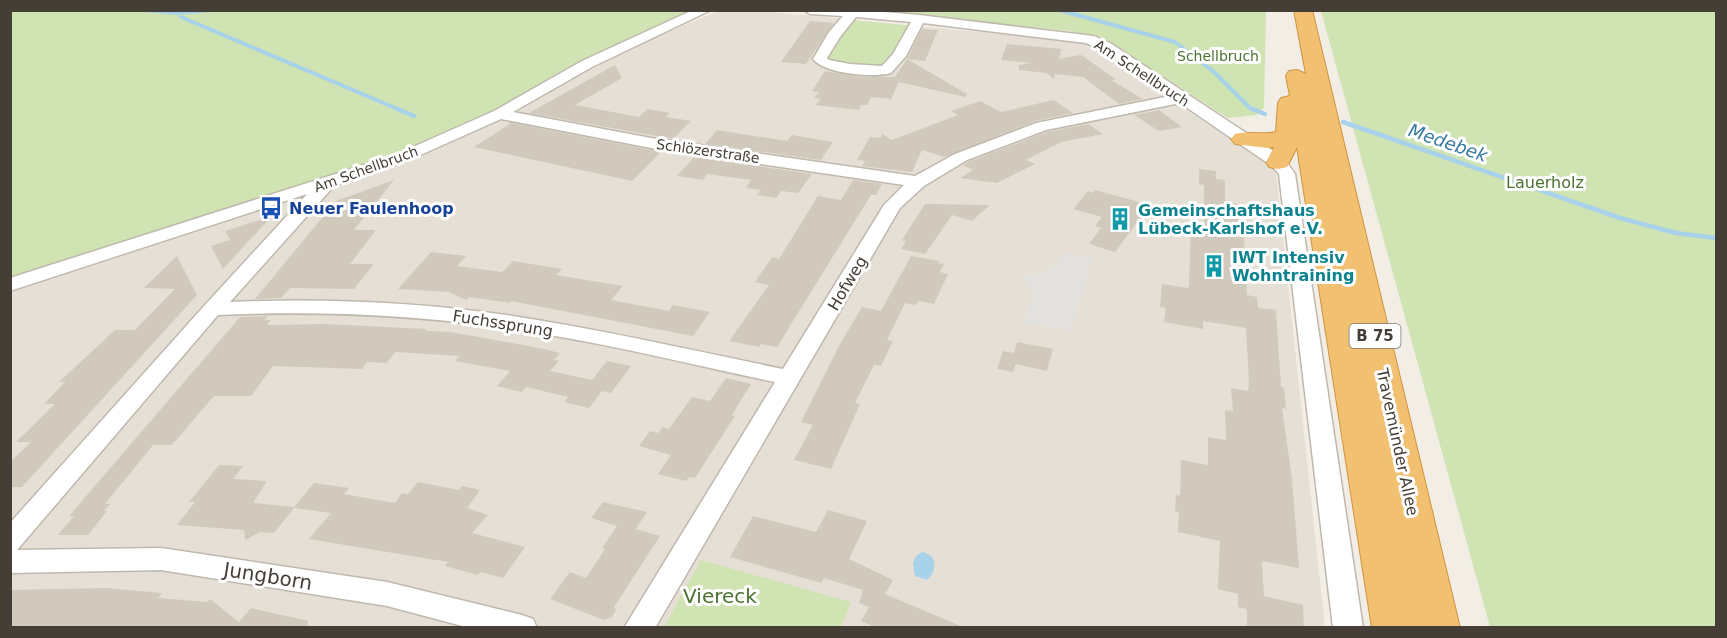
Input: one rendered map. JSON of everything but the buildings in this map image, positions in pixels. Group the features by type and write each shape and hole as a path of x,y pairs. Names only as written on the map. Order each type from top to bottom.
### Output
{"highway":[{"name":"Travemünder Allee","path":"1285,10 1395,627"},
{"name":"Travemünder Allee","path":"1303,10 1438,627"},
{"path":"1278,162 1287,144 1293,55"},
{"path":"1243,139 1267,141 1286,137"}],"street":[{"name":"Am Schellbruch","path":"10,285 401,158 499,114 587,64 646,35 705,10"},
{"name":"Am Schellbruch","path":"810,10 1089,39 1105,46 1278,162"},
{"path":"852,14 834,35 820,59 822,63 831,66 885,70 899,56 919,20"},
{"name":"Hofweg","path":"639,627 893,205 918,182 962,157 1042,126 1182,98"},
{"name":"Schlözerstraße","path":"499,114 651,143 918,182"},
{"path":"1278,162 1287,174 1348,627"},
{"path":"10,542 212,309 326,184"},
{"name":"Fuchssprung","path":"212,309 306,305 464,316 614,341 790,378"},
{"name":"Jungborn","path":"10,562 161,559 387,594 522,627"}],"shaded area":[{"path":"719,11 759,11 1085,42 1268,165 1276,173 1325,627 11,627 10,293 406,163 502,120 650,39"},
{"path":"1065,253 1092,257 1071,331 1024,322 1034,293 1018,276 1039,274 1055,265"}],"green space":[{"path":"10,11 695,11 581,62 492,111 398,154 11,279"},
{"name":"Schellbruch","path":"868,11 1266,11 1264,108 1256,115 1228,118 1102,37 1070,31"},
{"name":"Lauerholz","path":"1321,11 1716,11 1716,627 1490,627"},
{"path":"851,20 914,26 883,68 832,64 824,61"},
{"name":"Viereck","path":"701,560 851,602 841,627 664,627"}],"water":[{"path":"922,552 931,556 934,564 933,572 927,580 915,576 913,563 916,556"}],"waterway":[{"name":"Medebek","path":"144,10 178,13 211,10"},
{"name":"Medebek","path":"1059,10 1175,42 1214,72 1250,108 1256,110"},
{"path":"181,17 400,110"},
{"path":"397,109 414,116"},
{"name":"Medebek","path":"1252,109 1265,114"},
{"name":"Medebek","path":"1343,122 1620,218 1676,233 1716,238"}],"place":[{"name":"Neuer Faulenhoop","path":"271,208"},
{"name":"Gemeinschaftshaus Lübeck-Karlshof e.V.","path":"1120,219"},
{"name":"IWT Intensiv Wohntraining","path":"1214,266"}]}
